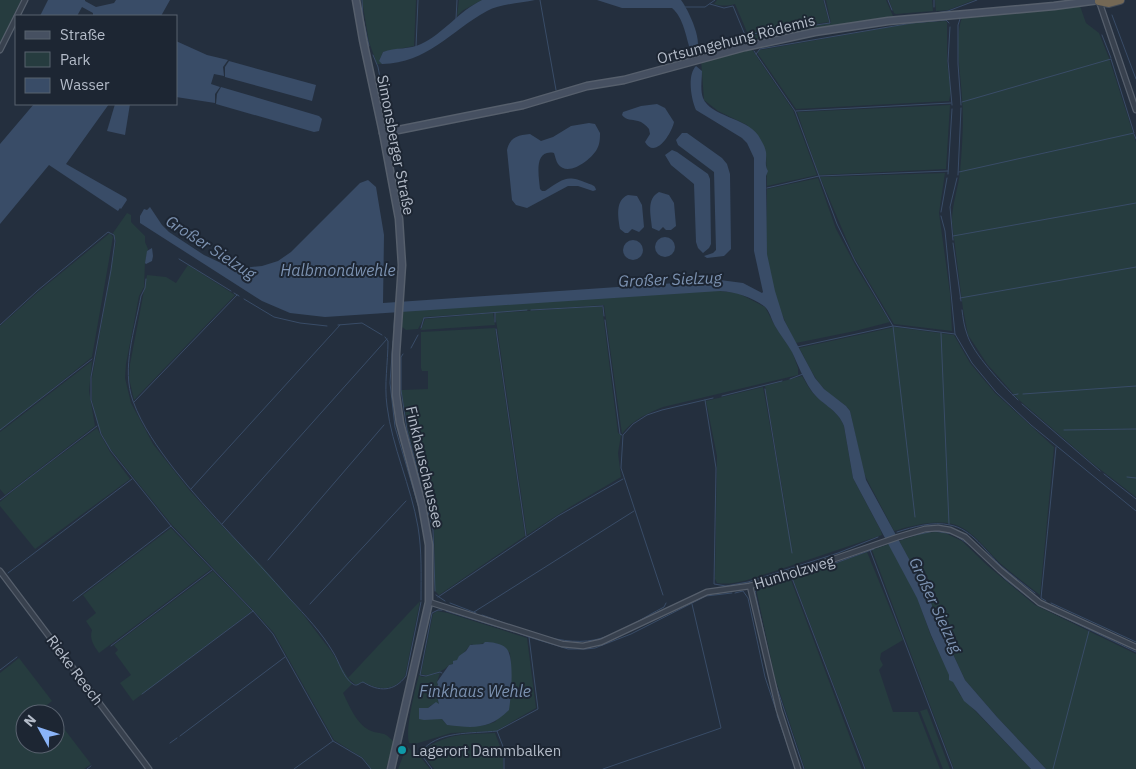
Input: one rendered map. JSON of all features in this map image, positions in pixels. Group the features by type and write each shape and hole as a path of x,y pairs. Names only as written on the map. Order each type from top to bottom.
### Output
{"highway":[{"path":"1100,0 1109,3 1120,0"}],"main road":[{"name":"Simonsberger Straße","path":"356,0 384,133 399,219 402,265 399,317"},
{"name":"Ortsumgehung Rödemis","path":"384,133 513,107 588,86 624,80 745,47 815,32 888,21 1100,0"},
{"name":"Finkhauschaussee","path":"391,769 429,602 430,568 426,524 400,423 396,395 396,354 399,317"}],"street":[{"path":"18,15 25,0"},
{"path":"1100,0 1136,110"},
{"path":"0,50 15,21"},
{"name":"Hunholzweg","path":"429,602 562,644 583,646 601,642 706,592 750,586 811,567 898,536 925,529 938,528 950,530 965,537 1000,570 1040,602 1136,647"},
{"name":"Rieke Reech","path":"0,571 149,769"},
{"path":"750,586 778,710 798,769"}],"green space":[{"path":"0,0 21,0 0,45"},
{"path":"362,0 416,0 414,46 383,52 379,61 382,64 377,64 369,42"},
{"path":"459,0 482,0 462,11 457,16"},
{"path":"717,0 823,0 829,22 749,33 735,4 714,4"},
{"path":"826,0 886,0 893,16 752,40 748,36 831,23"},
{"path":"889,0 932,0 933,11 896,14"},
{"path":"935,0 974,0 948,10 936,11"},
{"path":"1080,6 1086,23 1099,33 1136,142 1136,497 1092,463 1018,399 987,364 968,335 952,222 960,172 963,125 958,47 962,17"},
{"path":"947,22 947,62 951,91 949,101 796,109 758,54 760,50 912,23"},
{"path":"751,48 793,110 817,175 767,186 766,154 747,125 718,111 704,100 701,60"},
{"path":"950,105 946,169 819,175 797,112"},
{"path":"945,173 939,213 950,293 952,331 894,324 854,257 820,177"},
{"path":"818,178 836,229 858,270 890,322 796,343 781,312 770,278 766,247 767,189"},
{"path":"127,213 131,215 131,222 145,236 148,249 145,263 144,287 139,296 126,364 125,378 131,403 153,444 190,491 262,566 331,651 352,684 343,693 360,723 373,732 384,734 394,742 386,769 371,769 363,758 334,740 274,633 172,525 108,446 98,426 92,400 92,378 116,241 113,233"},
{"path":"110,233 113,237 92,357 0,431 0,326"},
{"path":"188,265 235,295 134,400 129,378 130,364 147,275 166,277 176,283"},
{"path":"705,291 738,293 765,307 792,351 798,368 798,375 663,407 635,421 622,434 604,305 424,317 418,329 406,330 402,327 403,311"},
{"path":"602,306 618,433 621,435 618,453 621,477 527,535 495,313"},
{"path":"493,313 495,325 421,330 425,319"},
{"path":"895,327 954,335 970,363 995,393 1054,447 1040,595 1001,564 963,528 947,523 927,523 894,531 863,472 850,411 821,386 799,348"},
{"path":"495,328 525,536 439,595 435,591 434,527 409,433 401,390 428,389 428,371 422,371 421,368 421,332"},
{"path":"92,361 89,391 95,426 5,495 0,489 0,432"},
{"path":"802,376 814,394 842,421 853,478 882,535 745,580 724,584 717,583 715,579 717,456 706,401 763,387 793,553 765,386"},
{"path":"97,428 110,452 130,479 35,549 0,506 0,502"},
{"path":"171,528 211,569 99,653 92,639 92,630 86,621 96,613 83,595"},
{"path":"923,533 945,533 962,541 988,566 1035,605 1136,654 1136,769 1046,769 965,680 939,624 927,592 899,541"},
{"path":"889,544 917,597 931,636 960,695 1031,769 954,769 872,550"},
{"path":"867,552 903,640 881,653 880,659 883,665 879,670 893,712 918,712 940,769 866,769 793,579"},
{"path":"213,571 252,611 133,701 120,683 131,675 115,653 118,650 114,645"},
{"path":"791,580 862,769 805,769 775,678 757,593 757,590"},
{"path":"420,601 405,676 396,685 386,688 375,687 363,682 356,685 348,678"},
{"path":"437,611 527,638 536,708 496,731 451,733 415,744 409,743 409,719 419,675 422,677 440,673 436,687 439,704 431,705 428,708 447,725 472,726 495,722 510,701 510,653 497,644 485,643 474,646 472,644 456,662 443,670 432,674 421,674 433,614"},
{"path":"19,658 52,701 48,704 15,704 15,754 65,754 65,730 91,764 84,769 0,769 0,673"},
{"path":"927,709 950,769 943,769 920,711"},
{"path":"495,733 503,754 503,769 434,769 421,752 448,738"},
{"path":"407,746 416,755 418,754 430,769 398,769"}],"water":[{"path":"48,0 85,0 96,7 114,3 116,0 170,0 162,15 93,15 93,13 82,7 78,15 40,15"},
{"path":"482,0 535,0 504,5 487,11 437,45 412,58 382,64 379,61 383,52 417,46 429,40 466,10"},
{"path":"597,0 681,0 695,27 698,43 697,50 694,54 691,52 682,23 672,8 622,8"},
{"path":"178,42 207,55 228,60 223,67 224,76 214,74 211,84 220,87 215,94 215,103 178,97"},
{"path":"229,61 316,85 312,101 225,77 225,67"},
{"name":"Halbmondwehle","path":"696,66 702,71 702,92 707,104 720,113 752,129 758,135 765,148 768,171 766,176 767,254 784,320 815,378 824,389 850,411 866,480 927,592 939,624 965,680 1046,769 1031,769 976,711 964,701 953,682 949,680 949,675 917,598 853,478 844,426 838,415 811,390 792,352 764,306 732,292 720,291 325,317 290,313 262,301 140,223 140,216 144,209 147,210 150,207 169,232 204,255 221,263 242,268 262,266 278,261 291,252 360,183 368,180 376,187 384,235 383,303 720,280 743,283 762,293 754,251 754,158 747,143 742,138 696,110 691,94 691,81 693,70"},
{"path":"221,87 319,116 322,119 319,131 314,132 216,104 217,94"},
{"path":"657,104 665,108 674,122 667,138 653,148 649,147 645,142 650,134 647,126 636,120 627,119 622,115 623,112 641,106"},
{"path":"33,105 108,105 66,164 127,200 118,211 49,165 0,224 0,144"},
{"path":"115,105 130,105 125,135 107,131"},
{"path":"595,124 600,133 597,149 585,162 568,169 562,168 558,164 554,153 543,155 539,165 540,189 545,191 569,178 592,185 596,190 568,186 527,208 516,205 512,200 507,150 512,139 530,134 541,141 553,137 571,126"},
{"path":"682,133 687,133 722,158 727,164 730,174 731,249 724,256 707,258 704,256 716,250 714,172 678,145 676,140"},
{"path":"672,150 708,174 710,179 711,244 703,253 698,248 696,242 694,184 671,165 665,155"},
{"path":"659,192 669,195 674,203 676,226 671,230 666,230 663,227 659,231 652,228 651,203 652,199"},
{"path":"628,195 637,196 642,205 644,227 639,232 632,229 625,233 620,229 619,205 624,197"},
{"path":"661,237 669,237 675,243 675,251 669,257 661,257 655,251 655,243"},
{"path":"629,240 637,240 643,246 643,254 637,260 629,260 623,254 623,246"},
{"path":"152,248 152,261 146,264 147,251"},
{"name":"Finkhaus Wehle","path":"485,642 501,645 509,652 512,677 509,710 495,721 473,727 447,725 442,719 419,719 419,708 428,708 436,702 439,704 436,693 432,690 433,687 438,685 437,682 449,665 453,664 453,661 457,660 470,645 483,644"}],"waterway":[{"path":"362,0 363,18 369,46"},
{"path":"416,47 418,0"},
{"path":"456,19 457,0"},
{"path":"540,0 556,90"},
{"path":"685,7 705,7 715,0"},
{"path":"710,4 724,8 733,6 745,35 830,23 824,0"},
{"path":"888,0 892,10"},
{"path":"934,0 934,7"},
{"path":"936,13 948,11 977,0"},
{"path":"1112,15 1136,79"},
{"path":"960,19 958,25 958,64 961,105"},
{"path":"756,54 760,49 912,23 946,20 949,23"},
{"path":"950,27 948,61 952,105"},
{"path":"1102,35 1111,58"},
{"path":"754,51 795,111 819,176 767,188"},
{"path":"373,55 378,67 388,119"},
{"path":"959,172 1134,133 1111,59 962,102"},
{"path":"796,111 951,103"},
{"path":"958,175 961,108"},
{"path":"948,174 952,109"},
{"path":"1134,134 1136,139"},
{"path":"915,517 893,326 855,261 837,224 819,176 948,171"},
{"path":"941,212 947,178"},
{"path":"953,240 950,207 957,178"},
{"path":"953,236 1136,203"},
{"path":"941,216 945,231 955,334"},
{"path":"0,325 37,291 108,232 114,235 115,241 111,270 91,377 91,400 101,434 111,451 171,526 273,634 333,741 362,758 371,769"},
{"path":"953,243 961,301"},
{"path":"179,259 231,291"},
{"path":"960,298 1136,267"},
{"path":"146,279 130,349 128,375 133,401 141,419 156,445 188,486 319,631 329,645 344,674 353,684 356,685 363,682 375,688 386,689 396,685 406,676 421,602"},
{"path":"234,293 239,296"},
{"path":"134,402 237,295"},
{"path":"244,299 274,317 300,323 327,326"},
{"path":"531,310 603,306"},
{"path":"603,307 604,316"},
{"path":"424,318 527,310"},
{"path":"962,310 970,342 989,368 1018,400"},
{"path":"394,328 395,312"},
{"path":"495,313 495,322"},
{"path":"421,328 424,318"},
{"path":"605,320 620,434 622,435"},
{"path":"338,325 362,323 382,335"},
{"path":"191,489 340,325"},
{"path":"797,347 893,326 955,334 972,363 996,392 1031,425 1136,511"},
{"path":"496,329 526,536"},
{"path":"941,333 949,524"},
{"path":"411,348 418,335"},
{"path":"385,337 388,341 386,398 389,421 418,527 421,554 421,600"},
{"path":"222,524 387,339"},
{"path":"393,341 390,383 395,427 421,515"},
{"path":"403,354 401,357 401,390 407,430 433,530 435,591"},
{"path":"0,430 92,359"},
{"path":"790,379 803,374"},
{"path":"722,396 782,381"},
{"path":"1023,394 1136,386"},
{"path":"765,389 792,553"},
{"path":"1013,395 1018,394"},
{"path":"663,595 621,468 623,435 633,424 647,415 713,398"},
{"path":"705,400 716,468 714,584 726,586 748,582 838,553 878,537"},
{"path":"1022,404 1100,471"},
{"path":"268,560 384,425"},
{"path":"0,500 97,426"},
{"path":"1064,430 1136,429"},
{"path":"1046,601 1041,598 1056,447"},
{"path":"1104,474 1136,499"},
{"path":"1127,477 1136,478"},
{"path":"8,573 132,479"},
{"path":"438,597 558,516 623,479"},
{"path":"310,604 406,501"},
{"path":"474,612 634,511"},
{"path":"897,532 930,524 958,527 972,536 1001,566 1035,593"},
{"path":"73,601 171,526"},
{"path":"906,537 934,531 953,534 973,547 1005,579 1038,605 1136,652"},
{"path":"897,540 903,539"},
{"path":"878,547 889,543"},
{"path":"811,572 874,549"},
{"path":"870,550 953,769"},
{"path":"111,646 212,570"},
{"path":"761,587 807,573"},
{"path":"792,578 865,769"},
{"path":"758,588 755,592 774,679 804,769"},
{"path":"735,593 743,591 748,598 765,677 776,710"},
{"path":"529,637 568,649 595,648 631,634 706,596 732,593"},
{"path":"436,595 445,601"},
{"path":"450,603 476,613"},
{"path":"482,615 541,636 572,641 587,641 618,632 664,607 666,603"},
{"path":"1051,603 1136,642"},
{"path":"603,769 721,728 692,604"},
{"path":"442,610 432,613 420,675 426,676 442,673"},
{"path":"142,694 253,611"},
{"path":"446,611 514,632"},
{"path":"1053,769 1089,631"},
{"path":"504,769 504,749 497,731 538,709 529,637 518,633"},
{"path":"0,670 17,657"},
{"path":"180,736 285,657"},
{"path":"777,715 796,769"},
{"path":"432,769 420,753 436,740 455,734 497,731"},
{"path":"170,743 177,738"},
{"path":"294,769 333,741"},
{"path":"87,769 91,766"}],"place":[{"name":"Lagerort Dammbalken","path":"402,750"}],"water label":[{"name":"Großer Sielzug","path":"211,247"},
{"name":"Großer Sielzug","path":"670,279"},
{"name":"Großer Sielzug","path":"936,605"}]}
